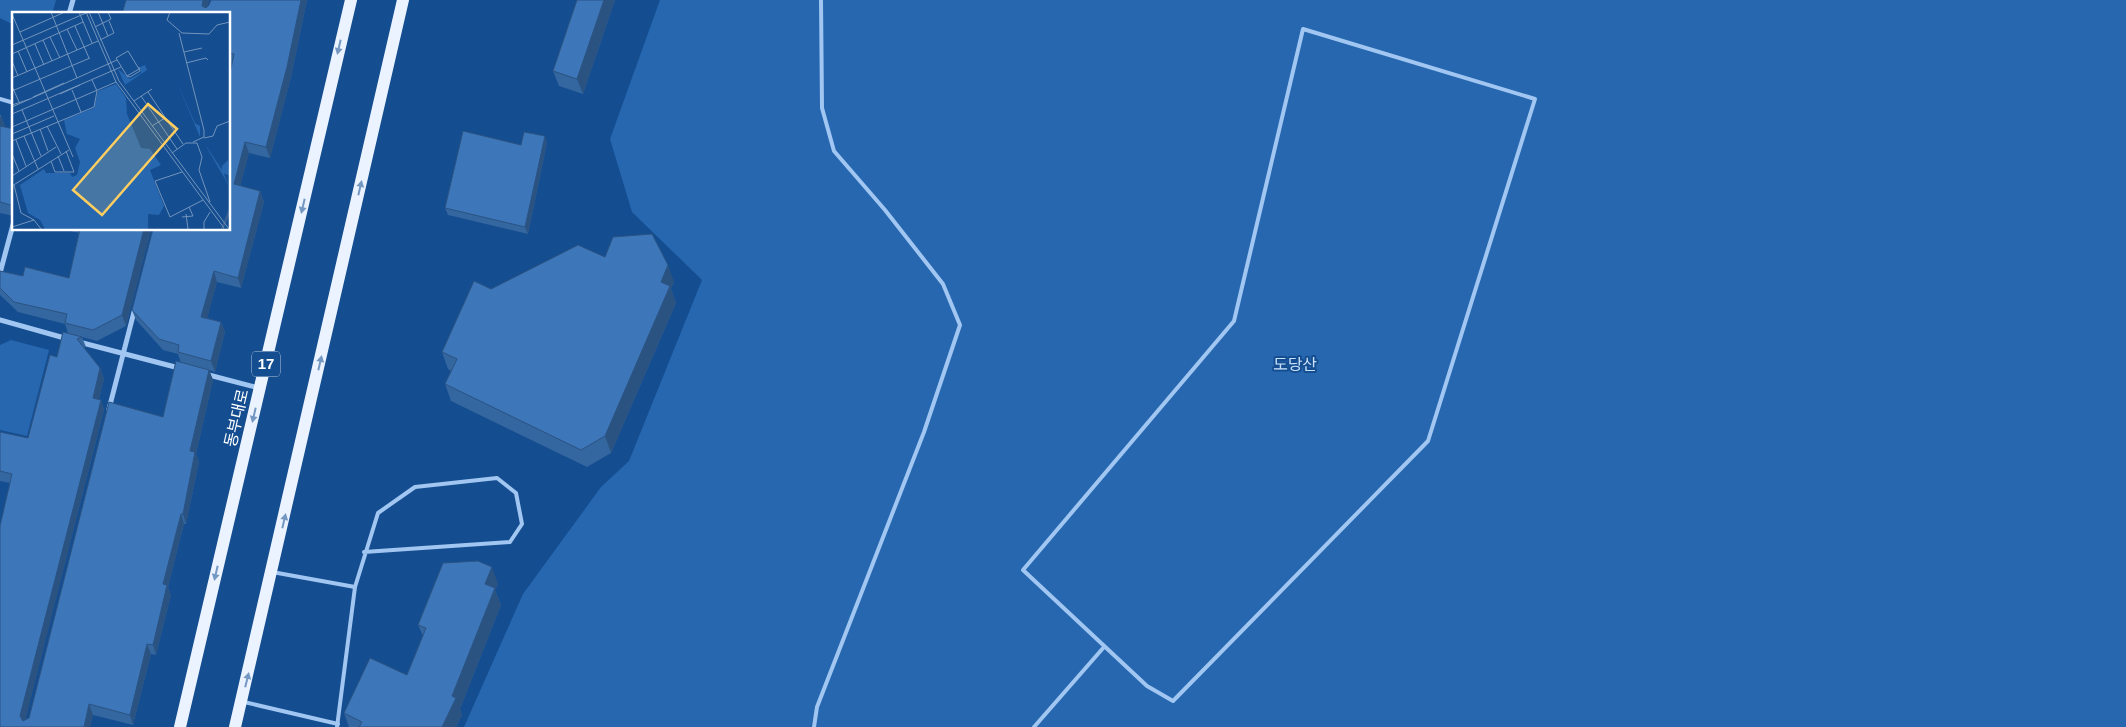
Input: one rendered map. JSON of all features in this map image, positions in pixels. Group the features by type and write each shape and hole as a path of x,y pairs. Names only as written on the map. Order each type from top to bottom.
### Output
{"main road":[{"name":"동부대로","path":"180,727 351,0"},
{"path":"235,727 403,0"}],"street":[{"path":"0,273 12,228"},
{"path":"108,411 135,306"},
{"path":"0,320 187,370"},
{"path":"196,372 260,388"}],"lane":[{"path":"814,727 817,707 924,432 960,325 943,284 885,210 834,151 822,108 821,0"},
{"path":"1303,29 1534,99 1428,442 1173,701 1147,686 1104,647 1022,570 1234,321 1303,29"},
{"path":"242,701 338,725 355,587 364,552 378,513 415,487 497,478 516,493 522,524 510,542 364,552"},
{"path":"272,572 355,587"},
{"path":"1034,727 1104,647"}],"green space":[{"path":"0,0 56,0 53,12 12,12 12,24 0,18"},
{"name":"도당산","path":"660,0 2126,0 2126,727 464,727 523,594 601,487 629,461 702,280 632,212 610,139"},
{"path":"11,340 49,350 27,436 0,430 0,345"}],"building":[{"path":"126,0 203,0 202,6 206,8 211,0 301,0 287,67 266,147 245,142 234,184 260,191 238,278 214,271 201,317 221,322 211,361 178,352 179,345 159,339 132,310 153,230 230,230 230,73 234,54 230,53 230,12 123,12"},
{"path":"577,0 604,0 577,79 553,71"},
{"path":"0,126 12,129 12,205 0,202"},
{"path":"463,131 521,145 524,132 545,136 525,227 445,208"},
{"path":"80,230 144,230 122,315 93,330 65,323 67,314 14,302 0,288 0,271 23,276 25,267 69,278"},
{"path":"652,234 668,265 661,282 670,286 605,436 581,450 445,384 457,359 442,352 474,281 491,289 578,245 605,257 613,237"},
{"path":"63,332 82,337 77,339 100,368 93,398 101,400 20,716 23,721 29,718 109,402 163,417 176,361 209,370 190,451 195,452 183,514 181,514 163,584 167,585 153,645 147,644 130,715 89,704 84,727 0,727 0,526 12,474 0,471 0,432 28,438 50,355 57,357"},
{"path":"478,561 492,567 485,584 495,588 452,696 456,698 442,727 359,727 362,722 344,713 370,658 407,675 426,628 418,625 443,563"}]}
